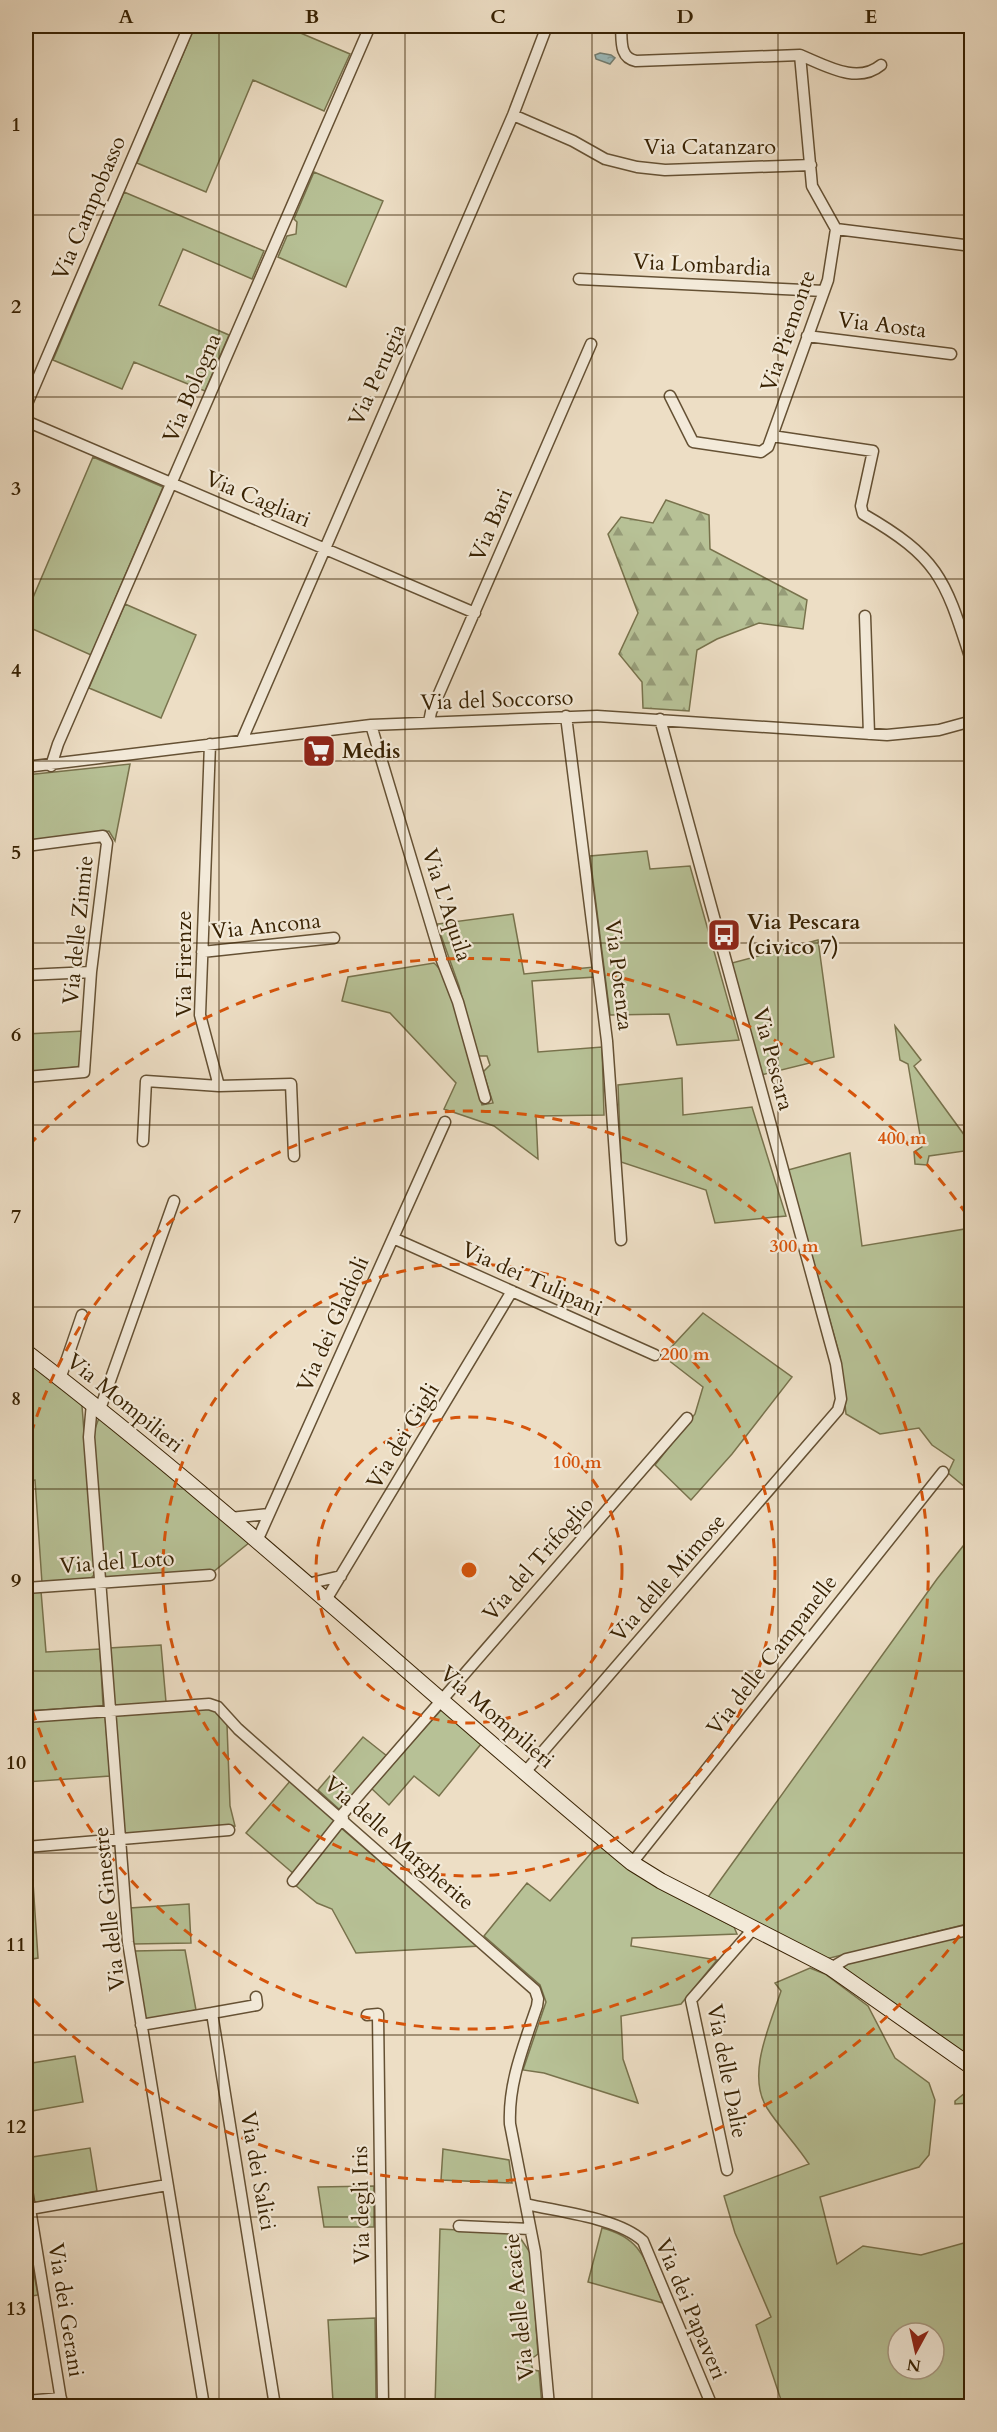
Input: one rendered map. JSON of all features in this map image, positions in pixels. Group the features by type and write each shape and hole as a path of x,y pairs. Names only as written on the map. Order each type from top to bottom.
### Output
{"street":[{"name":"Via Campobasso","path":"26,406 189,26"},
{"name":"Via Bologna","path":"51,766 58,744 370,26"},
{"name":"Via Perugia","path":"242,740 323,548 513,115 547,26"},
{"path":"621,26 623,51 626,56 636,61 800,55 854,73 866,74 881,65"},
{"path":"800,55 812,186 836,229 972,246"},
{"name":"Via Catanzaro","path":"513,115 573,141 605,159 638,167 665,170 811,165"},
{"name":"Via Piemonte","path":"772,436 828,280 836,229"},
{"name":"Via Lombardia","path":"579,279 824,291"},
{"name":"Via Aosta","path":"807,336 951,354"},
{"name":"Via Bari","path":"429,723 431,712 591,344"},
{"path":"670,396 693,442 761,452 768,447 772,436 873,451 861,506 863,514 920,551 938,573 949,594 972,663"},
{"name":"Via Cagliari","path":"26,421 475,614"},
{"path":"865,616 870,734"},
{"name":"Via del Soccorso","path":"26,767 51,766 371,725 566,716 660,719 870,734 919,733 972,720"},
{"name":"Via Potenza","path":"566,716 607,1041 621,1240"},
{"name":"Via Pescara","path":"660,719 836,1364 841,1399 838,1410"},
{"name":"Via L'Aquila","path":"371,725 441,958 458,1002 485,1098"},
{"name":"Via Firenze","path":"210,744 200,1015 219,1086"},
{"name":"Via delle Zinnie","path":"26,846 103,836 107,843 91,972 84,1072 26,1077"},
{"name":"Via Ancona","path":"202,952 334,938"},
{"path":"26,975 91,972"},
{"path":"143,1141 146,1081 219,1086 291,1084 294,1156"},
{"name":"Via dei Gladioli","path":"257,1541 445,1122"},
{"name":"Via delle Ginestre","path":"174,1202 96,1406 89,1437 128,1942 204,2406"},
{"name":"Via dei Tulipani","path":"393,1238 655,1355"},
{"name":"Via dei Gigli","path":"326,1600 512,1292"},
{"path":"60,1379 82,1315"},
{"name":"Via Mompilieri","path":"26,1353 96,1406 230,1518 632,1863 661,1881 831,1968 972,2067"},
{"name":"Via delle Mimose","path":"526,1771 838,1410"},
{"name":"Via del Trifoglio","path":"293,1881 341,1817 687,1418"},
{"name":"Via delle Campanelle","path":"632,1863 943,1472"},
{"path":"230,1518 269,1514"},
{"name":"Via del Loto","path":"26,1588 210,1575"},
{"path":"308,1584 341,1576"},
{"name":"Via delle Margherite","path":"26,1717 208,1704 218,1707 238,1729 341,1817 535,1990 538,1999 537,2006 512,2085 510,2107 525,2204"},
{"path":"26,1847 229,1830"},
{"name":"Via delle Dalie","path":"727,2170 691,2000 753,1929"},
{"path":"831,1968 846,1959 972,1929"},
{"path":"141,2025 257,2005 256,1997"},
{"name":"Via dei Salici","path":"212,2013 275,2406"},
{"name":"Via degli Iris","path":"367,2014 378,2014 383,2406"},
{"name":"Via dei Gerani","path":"26,2184 62,2402"},
{"path":"30,2209 167,2185"},
{"name":"Via delle Acacie","path":"525,2204 535,2252 549,2406"},
{"name":"Via dei Papaveri","path":"525,2204 614,2225 632,2231 643,2241 712,2406"},
{"path":"459,2226 530,2229"},
{"path":"26,2401 62,2402"}],"green space":[{"path":"195,26 284,26 350,54 324,111 253,80 206,192 137,163"},
{"path":"314,172 383,201 346,287 278,257 287,236 296,234 297,222 294,219"},
{"path":"124,192 264,251 252,279 183,249 159,305 229,335 205,391 134,362 122,389 53,360"},
{"path":"93,457 163,487 91,655 26,626 26,614"},
{"path":"666,500 709,515 710,549 807,600 803,629 759,623 717,639 697,650 689,711 643,708 642,682 619,654 638,613 608,534 621,517 653,523"},
{"path":"125,604 196,635 161,718 89,688"},
{"path":"130,764 115,841 109,831 26,841 26,775"},
{"path":"647,851 650,869 690,866 739,1040 677,1045 669,1014 610,1015 590,856"},
{"path":"513,914 524,974 594,967 596,977 532,981 538,1052 602,1047 604,1115 536,1116 538,1159 494,1126 444,1109 456,1083 390,1013 342,1001 348,977 434,963 442,973 456,1007 482,1105 493,1103 483,1072 490,1065 487,1056 477,1056 459,986 437,924"},
{"path":"818,940 834,1057 761,1075 732,963"},
{"path":"895,1026 921,1060 914,1066 965,1136 971,1134 971,1150 929,1156 927,1165 915,1164 914,1152 922,1147 908,1064 900,1060"},
{"path":"84,1031 81,1064 77,1067 26,1072 26,1034"},
{"path":"682,1078 683,1115 752,1107 786,1216 715,1223 706,1190 621,1162 618,1085"},
{"path":"850,1153 862,1246 971,1228 971,1492 948,1473 954,1460 932,1445 919,1428 880,1434 846,1414 840,1357 788,1170"},
{"path":"703,1313 792,1377 732,1454 691,1500 655,1465 695,1414 703,1387 663,1356"},
{"path":"26,1360 79,1401 82,1406 95,1574 89,1580 42,1583 35,1480 26,1481"},
{"path":"99,1418 250,1542 213,1572 104,1577 93,1434"},
{"path":"971,1536 971,1923 822,1960 706,1900 937,1579"},
{"path":"41,1591 46,1652 100,1649 103,1706 26,1711 26,1593"},
{"path":"161,1645 166,1702 114,1706 109,1648"},
{"path":"209,1708 220,1714 227,1725 230,1806 235,1826 123,1835 115,1714"},
{"path":"442,1709 481,1744 439,1796 414,1776 389,1805 371,1788"},
{"path":"105,1715 110,1776 26,1782 26,1721"},
{"path":"363,1737 387,1756 340,1810 318,1790"},
{"path":"291,1780 338,1819 294,1874 246,1833"},
{"path":"341,1828 479,1946 356,1953 332,1909 317,1903 295,1885"},
{"path":"598,1845 658,1888 734,1927 737,1934 632,1938 631,1946 717,1960 681,2004 621,2016 623,2059 638,2103 544,2073 523,2070 546,2002 540,1985 484,1936 527,1883 550,1901"},
{"path":"26,1852 31,1852 38,1958 26,1960"},
{"path":"189,1904 191,1943 133,1944 130,1908"},
{"path":"971,1934 971,2060 842,1967 848,1963"},
{"path":"185,1950 196,2010 145,2021 134,1951"},
{"path":"810,1968 825,1974 868,2006 895,2058 929,2083 935,2100 929,2155 919,2167 820,2197 837,2264 863,2246 921,2255 971,2241 971,2406 783,2406 756,2325 771,2317 735,2233 724,2196 809,2164 767,2108 761,2095 759,2065 766,2034 781,1991 775,1983"},
{"path":"75,2056 83,2102 26,2112 26,2064"},
{"path":"971,2088 971,2103 955,2104 955,2101"},
{"path":"90,2148 97,2191 33,2203 26,2158"},
{"path":"443,2149 509,2160 512,2183 441,2180"},
{"path":"374,2186 374,2227 324,2227 318,2187"},
{"path":"602,2228 628,2239 636,2247 648,2266 663,2303 588,2282"},
{"path":"440,2229 517,2233 531,2254 538,2354 530,2360 533,2370 539,2371 542,2406 435,2406"},
{"path":"31,2258 38,2295 26,2297 26,2259"},
{"path":"375,2318 376,2399 333,2402 328,2320"}],"water":[{"path":"600,53 615,58 610,64 596,59 595,55"}],"place":[{"name":"Medis","path":"319,751"},
{"name":"Via Pescara (civico 7)","path":"724,935"}]}
